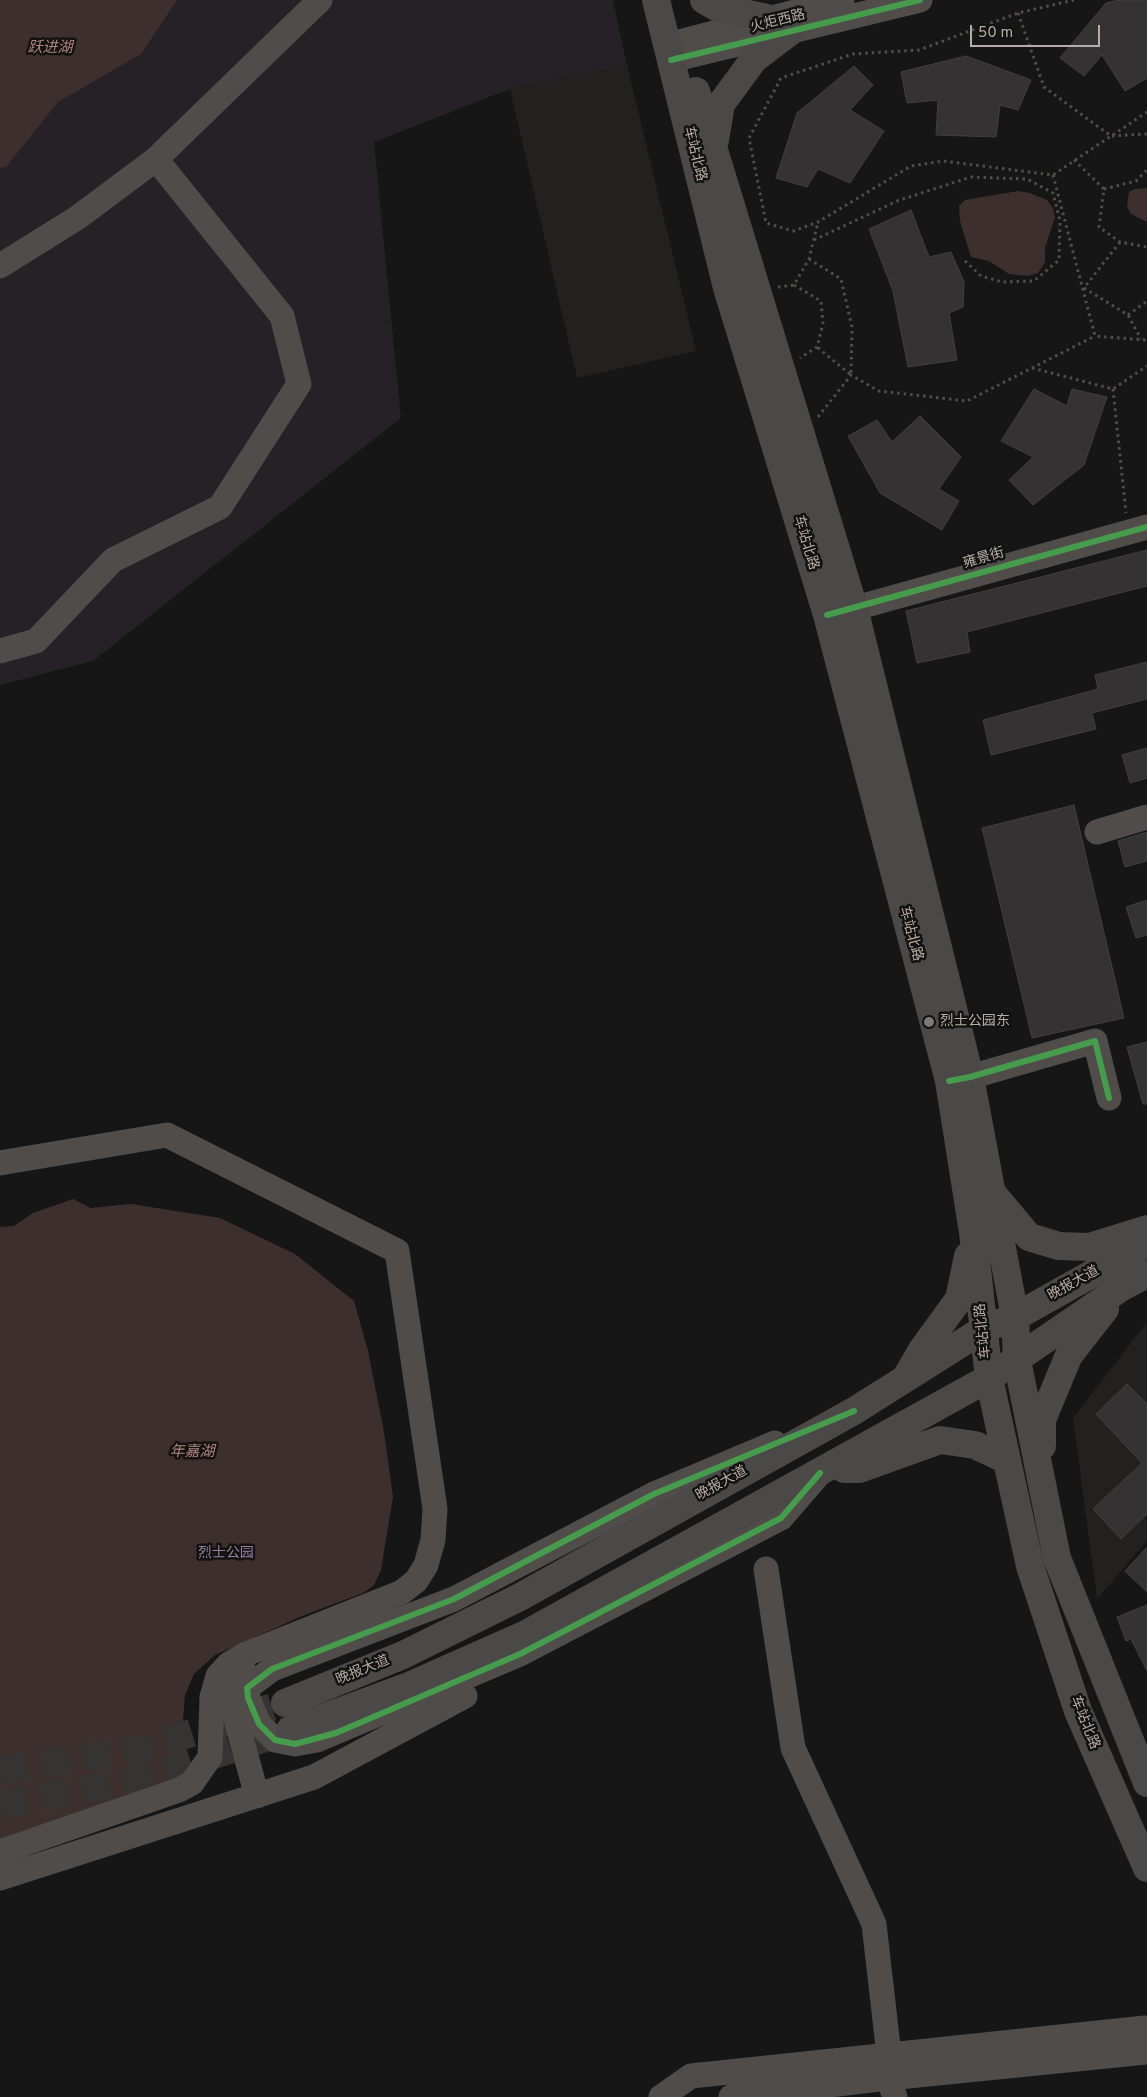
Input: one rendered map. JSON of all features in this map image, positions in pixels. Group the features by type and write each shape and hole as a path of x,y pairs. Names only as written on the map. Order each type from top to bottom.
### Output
{"main road":[{"name":"车站北路","path":"656,0 714,149 854,608 960,1079 973,1232 990,1378 1030,1566 1078,1711 1147,1868"},
{"name":"车站北路","path":"673,0 677,50 727,288 827,615 992,1193 1014,1317 1016,1360 1057,1558 1147,1783"},
{"path":"704,0 716,7 767,18"},
{"path":"714,149 721,104 754,59 791,31"},
{"path":"992,1193 1029,1237 1059,1246 1089,1247 1147,1229"},
{"path":"904,1381 922,1350 959,1299 973,1232"},
{"name":"晚报大道","path":"285,1702 403,1655 520,1597 854,1411 984,1329 1014,1317 1147,1243"},
{"name":"晚报大道","path":"290,1730 411,1685 526,1634 990,1378 1122,1287 1147,1274"},
{"path":"1042,1487 1042,1420 1069,1356 1122,1287"},
{"path":"824,1471 859,1469 940,1440 975,1445 1007,1460"}],"street":[{"path":"0,266 78,218 156,159 320,0"},
{"name":"火炬西路","path":"677,50 767,18 842,0"},
{"name":"火炬西路","path":"677,50 791,31 920,0"},
{"path":"0,651 36,641 113,560 220,508 299,384 282,316 156,159"},
{"name":"雍景街","path":"827,615 1137,530"},
{"path":"1096,832 1147,817"},
{"path":"960,1079 1095,1041 1109,1098"},
{"path":"0,1164 167,1135 397,1251 435,1509 433,1540 426,1564 416,1581 402,1592 246,1654 229,1664 218,1676 212,1697 210,1757 192,1783 179,1790 0,1852"},
{"path":"824,1471 781,1518 520,1654 317,1740 295,1744 275,1740 259,1724 248,1698 247,1688 272,1669 454,1599 654,1494 854,1411"},
{"path":"257,1796 229,1694 244,1667 431,1592 485,1567 530,1560"},
{"path":"766,1569 792,1748 874,1924 891,2077"},
{"path":"0,1878 314,1777 465,1696"},
{"path":"661,2097 691,2076 891,2077 1145,2028 1147,2040"},
{"path":"731,2097 891,2077 1147,2052"}],"path":[{"path":"1074,0 1018,13 918,50 853,54 781,78 749,138 766,223 793,231 818,222 911,166 943,161 1053,175 1147,112"},
{"path":"1018,13 1044,87 1111,136 1147,134"},
{"path":"1074,160 1104,189"},
{"path":"1104,189 1136,181 1147,170"},
{"path":"1053,175 1095,336"},
{"path":"814,240 896,201 971,177 1027,179 1054,193 1060,221 1059,260 1034,281 1002,282 981,276 962,258"},
{"path":"1104,189 1099,227 1120,242 1147,247"},
{"path":"794,284 809,259 818,222"},
{"path":"1084,288 1120,242"},
{"path":"802,438 851,375 852,327 841,279 809,259"},
{"path":"756,289 794,284 821,302 823,323 817,347 781,369"},
{"path":"1084,288 1128,315 1141,339"},
{"path":"1128,315 1147,301"},
{"path":"817,347 851,375 879,392 967,400 1095,336 1147,340"},
{"path":"1032,368 1113,389 1147,366"},
{"path":"1113,389 1137,530"}],"shaded area":[{"path":"0,0 613,0 627,65 510,89 374,142 401,418 93,661 0,685"},
{"path":"627,65 696,351 577,378 510,89"},
{"path":"1147,1322 1147,1541 1097,1599 1073,1418"}],"water":[{"name":"跃进湖","path":"0,0 177,0 141,54 58,102 6,167 0,168"},
{"path":"1147,188 1147,222 1131,214 1127,206 1129,192 1135,189"},
{"path":"1018,191 1030,193 1047,200 1053,208 1055,217 1045,248 1045,262 1038,273 1028,276 1009,274 989,261 971,257 960,221 959,206 965,200"},
{"name":"年嘉湖","path":"73,1199 91,1208 131,1204 220,1218 295,1254 354,1301 368,1351 384,1432 393,1497 381,1570 374,1585 363,1593 302,1616 215,1655 194,1674 185,1695 181,1744 176,1775 162,1785 0,1840 0,1227 14,1226 33,1213"}],"building":[{"path":"1118,0 1147,0 1147,78 1125,91 1102,55 1084,76 1060,58 1106,3"},
{"path":"966,56 1031,80 1018,110 1000,105 996,137 936,135 938,100 907,103 901,72"},
{"path":"854,66 873,85 850,110 884,131 850,183 818,169 807,187 776,178 797,113"},
{"path":"911,210 929,257 951,252 964,282 963,307 949,313 957,360 908,367 893,291 869,229"},
{"path":"1034,389 1067,406 1072,389 1107,397 1084,465 1033,505 1009,480 1033,457 1001,441"},
{"path":"920,416 961,457 939,489 959,501 942,530 880,493 848,436 877,420 892,442"},
{"path":"1147,550 1147,586 967,632 970,652 917,663 906,611"},
{"path":"1147,662 1147,699 1092,713 1096,729 991,755 983,720 1098,689 1095,675"},
{"path":"1147,748 1147,778 1130,783 1122,755"},
{"path":"1074,805 1124,1018 1032,1038 982,828"},
{"path":"1147,832 1147,861 1125,867 1118,841"},
{"path":"1147,900 1147,935 1136,938 1126,907"},
{"path":"1147,1042 1147,1104 1143,1104 1127,1047"},
{"path":"1127,1384 1147,1404 1147,1514 1121,1539 1093,1509 1142,1463 1096,1414"},
{"path":"1147,1547 1147,1592 1125,1571"},
{"path":"1147,1605 1147,1671 1131,1639 1126,1641 1117,1617"}],"tunnel":[{"path":"0,1770 142,1749 285,1703"},
{"path":"0,1805 141,1779 290,1730"}],"cycle path":[{"path":"671,60 920,0"},
{"path":"827,615 1147,527"},
{"path":"949,1081 970,1077 1095,1041 1109,1098"},
{"path":"820,1473 781,1518 520,1654 336,1733 295,1744 275,1740 259,1724 248,1698 247,1688 272,1669 454,1599 654,1494 854,1411"}],"place":[{"name":"烈士公园东","path":"929,1022"}],"park label":[{"name":"烈士公园","path":"226,1554"}]}
